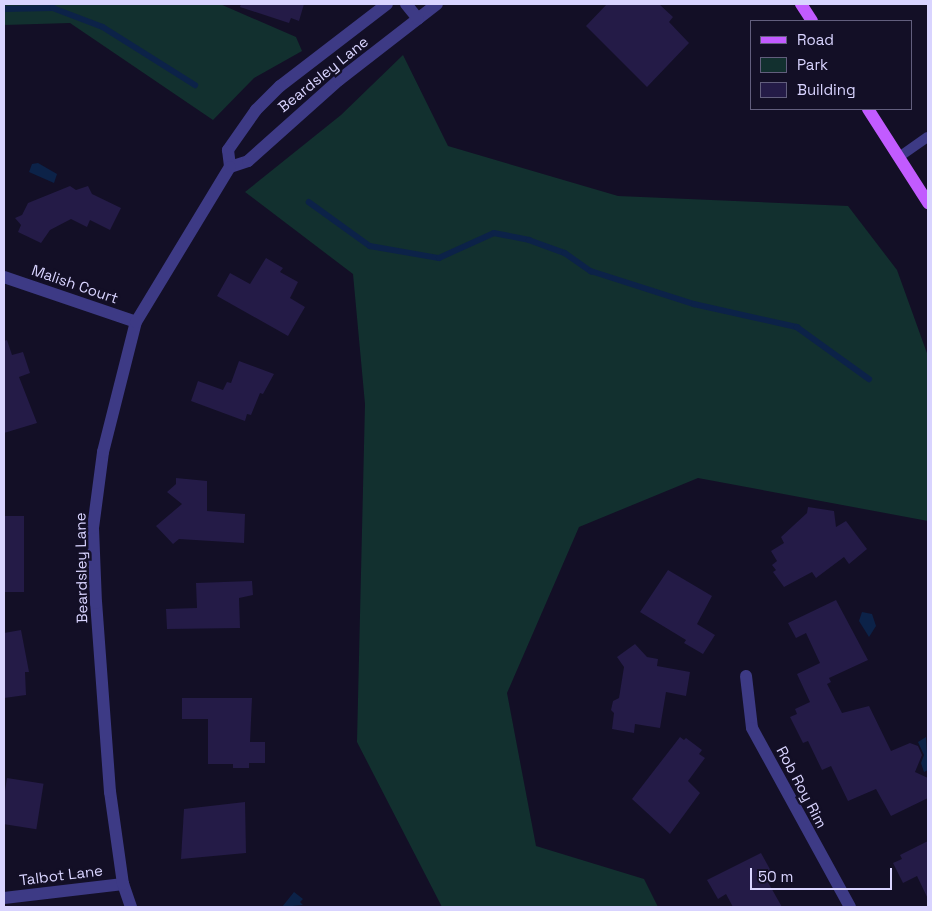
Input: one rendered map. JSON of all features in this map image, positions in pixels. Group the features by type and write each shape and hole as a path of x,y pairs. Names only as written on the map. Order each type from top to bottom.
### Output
{"main road":[{"path":"801,4 811,20"},
{"path":"869,110 928,203"}],"street":[{"name":"Beardsley Lane","path":"131,907 123,884 110,792 94,528 103,452 136,322 230,167 228,150 256,110 280,86 387,4"},
{"path":"406,4 418,20"},
{"name":"Beardsley Lane","path":"230,167 248,162 339,80 437,4"},
{"name":"Malish Court","path":"4,276 136,322"},
{"name":"Rob Roy Rim","path":"746,676 752,728 850,907"},
{"name":"Talbot Lane","path":"4,898 123,884"}],"lane":[{"path":"899,157 928,137"}],"green space":[{"path":"4,4 220,4 296,37 302,51 254,78 213,120 70,23 4,25"},
{"path":"403,55 448,146 618,196 848,206 897,270 928,356 928,521 698,478 579,527 507,693 536,846 644,879 658,907 442,907 357,742 365,404 353,274 245,192 341,115"}],"water":[{"path":"38,163 57,174 54,183 29,172 32,164"},
{"path":"862,612 872,614 876,626 869,637 859,621"},
{"path":"926,737 928,770 924,772 921,763 924,755 918,742"},
{"path":"294,892 303,899 300,902 303,905 282,907"}],"building":[{"path":"241,4 304,4 299,21 291,18 289,23 240,7"},
{"path":"607,4 659,4 673,17 669,22 689,43 647,87 586,26"},
{"path":"70,186 76,190 88,186 92,194 121,208 110,230 90,220 87,227 71,219 50,230 41,243 18,232 21,225 15,218 22,215 28,203"},
{"path":"266,258 283,268 280,272 298,282 290,298 305,307 288,336 217,296 230,273 250,284"},
{"path":"7,340 12,355 23,352 30,373 19,377 37,423 4,433 4,341"},
{"path":"239,361 274,374 263,394 260,393 251,415 247,414 245,421 191,401 198,381 223,390 227,382 231,383"},
{"path":"176,478 207,481 207,511 245,514 244,543 179,539 173,544 156,526 182,504 167,492 176,484"},
{"path":"808,507 834,511 836,527 846,521 867,549 849,564 844,557 816,578 812,572 784,587 773,572 776,570 772,565 777,561 771,551 784,543 781,537 807,513"},
{"path":"4,516 24,516 24,592 4,592"},
{"path":"668,570 712,596 697,624 715,635 703,654 684,643 686,640 640,612"},
{"path":"252,581 253,595 239,598 240,628 167,629 166,609 197,608 196,583"},
{"path":"836,600 868,660 829,678 831,682 827,684 842,713 869,706 891,751 910,743 918,746 922,755 915,772 928,778 928,798 891,816 876,789 848,801 831,766 822,770 808,741 803,743 790,717 797,714 795,709 810,702 797,674 820,663 806,633 796,638 788,623"},
{"path":"21,630 29,672 25,672 26,695 4,698 4,633"},
{"path":"635,644 647,657 658,659 657,666 690,672 686,696 666,692 660,728 635,724 634,733 612,729 614,713 611,710 613,701 619,698 624,667 617,657"},
{"path":"182,698 252,698 250,742 265,742 265,763 249,763 249,768 233,768 233,764 208,764 208,719 182,719"},
{"path":"680,737 684,740 686,738 702,750 699,754 705,758 688,781 700,793 670,834 632,799"},
{"path":"7,778 44,784 36,829 4,824 4,797"},
{"path":"245,802 246,853 181,859 184,809"},
{"path":"928,841 928,899 917,876 903,883 893,863 902,859 900,855"},
{"path":"761,853 772,873 765,877 782,907 733,907 726,894 718,899 707,880"}],"waterway":[{"path":"4,9 53,8 103,27 195,85"},
{"path":"309,202 370,246 439,258 494,233 529,240 565,253 591,271 694,304 797,327 869,379"}]}
